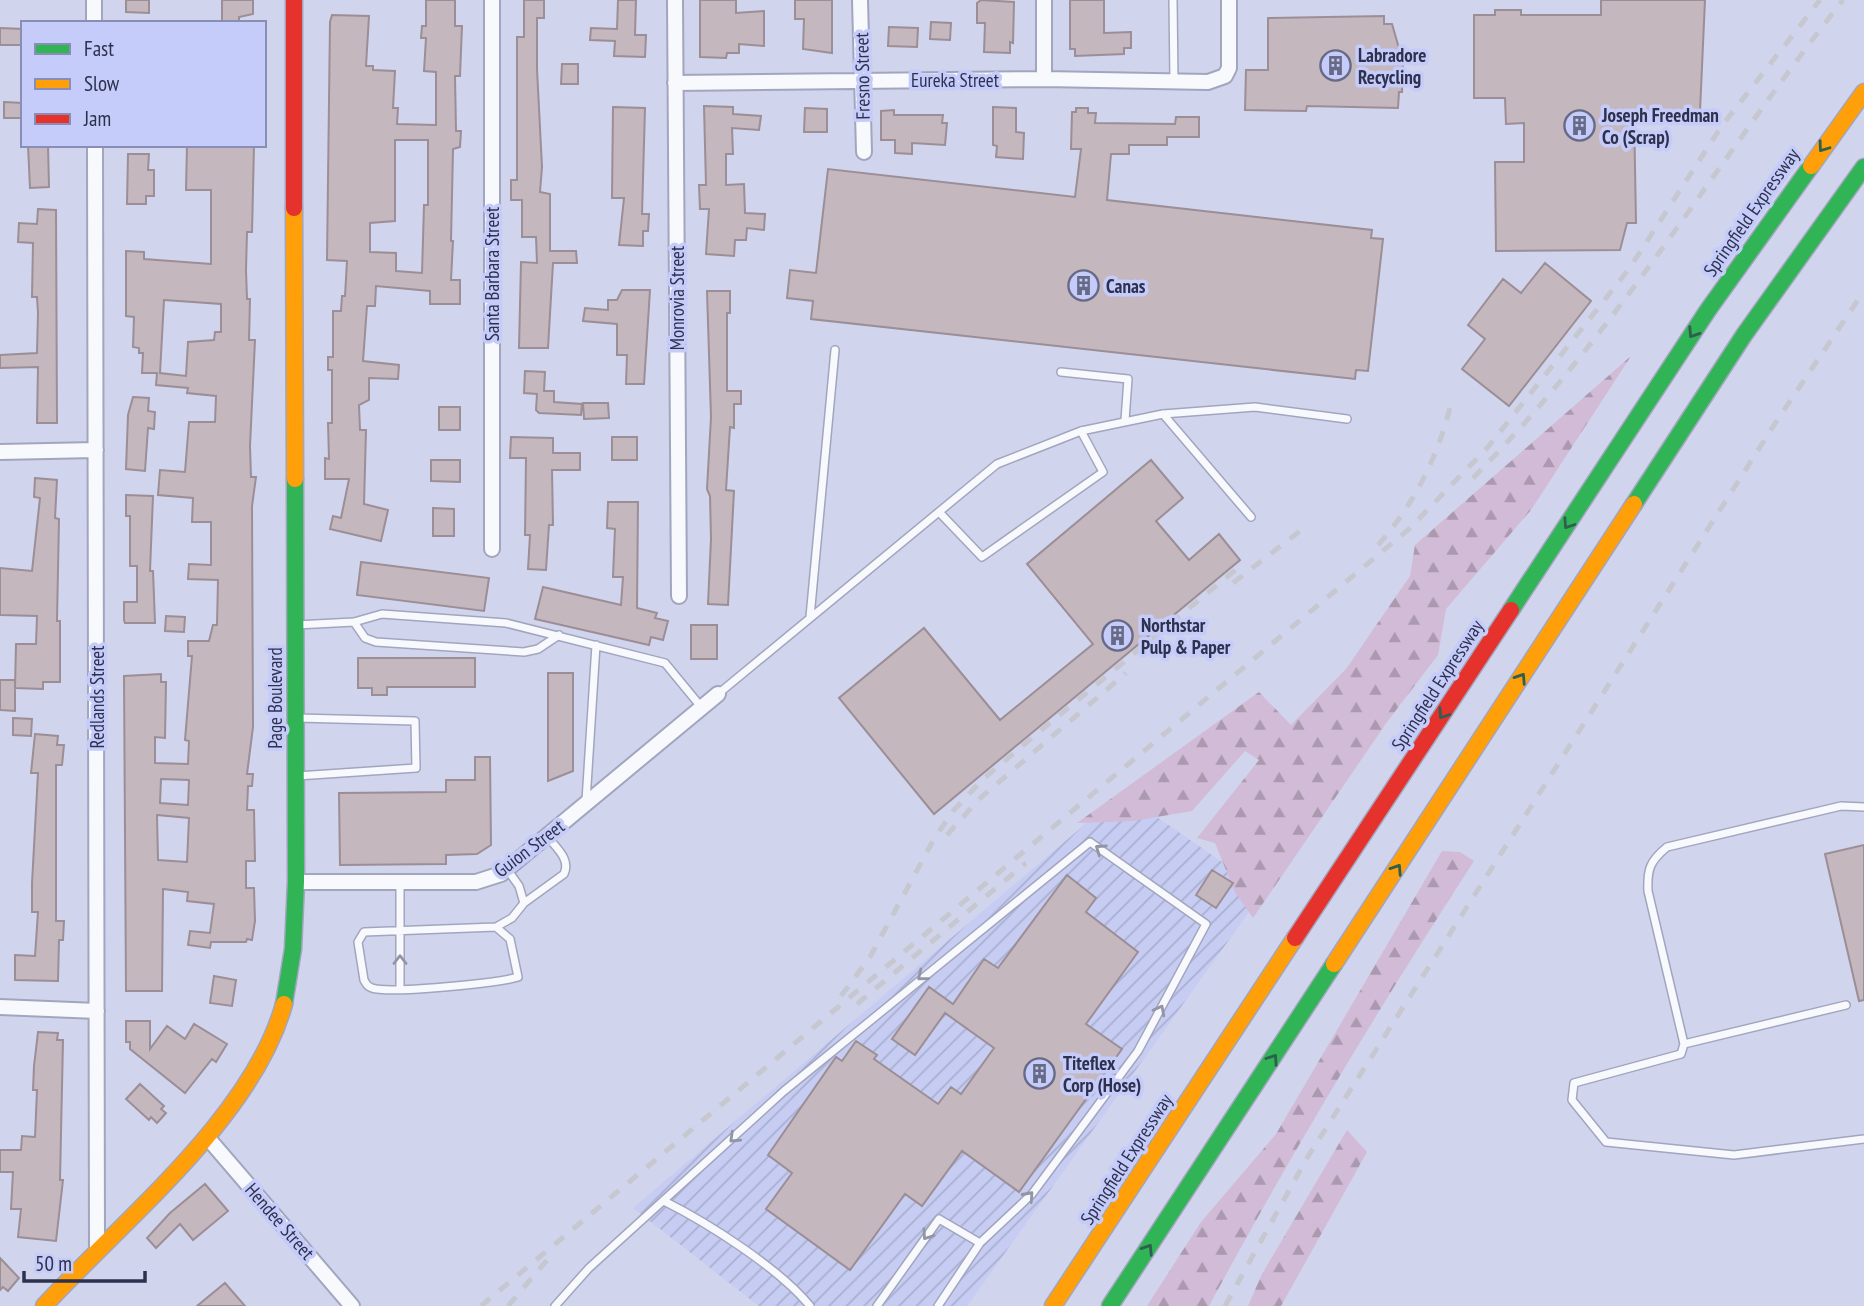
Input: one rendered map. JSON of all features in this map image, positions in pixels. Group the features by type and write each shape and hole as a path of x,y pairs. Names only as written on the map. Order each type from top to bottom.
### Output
{"main road":[{"name":"Page Boulevard","path":"44,1306 207,1138 257,1070 281,1013 295,930 296,882 294,0"},
{"name":"Springfield Expressway","path":"1053,1306 1708,310 1864,92"},
{"path":"1110,1306 1730,356 1864,167"}],"street":[{"path":"94,0 94,21"},
{"name":"Santa Barbara Street","path":"492,0 492,549"},
{"name":"Monrovia Street","path":"675,0 679,596"},
{"name":"Fresno Street","path":"860,0 864,152"},
{"path":"1044,0 1044,79"},
{"name":"Eureka Street","path":"675,83 1217,80 1225,76 1229,68 1229,0"},
{"name":"Redlands Street","path":"94,147 97,1249"},
{"path":"0,452 96,450"},
{"name":"Guion Street","path":"296,882 476,882 507,869 718,694"},
{"path":"0,1007 97,1011"},
{"name":"Hendee Street","path":"207,1138 352,1306"}],"lane":[{"path":"1173,0 1174,81"},
{"path":"810,617 835,350"},
{"path":"1061,372 1128,379 1125,421"},
{"path":"718,694 997,464 1081,431 1163,415 1255,407 1347,419"},
{"path":"1163,415 1251,517"},
{"path":"939,512 982,557 1103,472 1081,431"},
{"path":"296,625 354,622 382,614 506,623 665,663 702,708"},
{"path":"354,622 365,638 376,642 524,652 538,649 559,635"},
{"path":"586,804 596,645"},
{"path":"296,718 415,721 416,768 297,776"},
{"path":"1864,807 1841,806 1667,847 1653,859 1647,871 1648,891 1684,1044 1681,1054 1574,1083 1572,1100 1606,1142 1734,1155 1864,1139"},
{"path":"496,927 510,939 518,977 457,986 400,989 368,986 364,981 358,942 364,932 496,927 512,918 524,903 564,874 567,867 560,852 547,836"},
{"path":"555,1306 589,1268 784,1091 1090,842 1206,924 1138,1051 1032,1194 980,1243 938,1306"},
{"path":"507,869 519,886 524,903"},
{"path":"400,883 400,989"},
{"path":"1684,1044 1846,1005"},
{"path":"664,1201 733,1243 798,1291 810,1306"},
{"path":"877,1306 939,1219 980,1243"}],"shaded area":[{"path":"1122,793 1264,891 967,1306 759,1306 633,1208"}],"green space":[{"path":"1631,356 1531,510 1446,609 1438,655 1387,722 1253,918 1235,892 1215,843 1197,838 1259,760 1245,751 1192,811 1133,821 1077,823 1259,692 1291,725 1346,669 1410,576 1415,545"},
{"path":"1442,851 1460,852 1474,861 1337,1080 1209,1306 1147,1306 1201,1222 1276,1134"},
{"path":"1347,1130 1367,1152 1281,1306 1248,1306 1262,1274"}],"building":[{"path":"126,0 149,0 149,13 126,12"},
{"path":"222,0 253,0 253,14 239,17 239,21 222,21"},
{"path":"426,0 455,0 455,26 462,26 460,76 455,76 456,131 461,131 460,147 453,149 451,280 460,280 460,304 430,304 430,291 376,286 375,306 367,306 363,361 399,365 398,379 369,378 369,400 359,405 360,430 366,430 364,504 388,510 381,541 330,529 333,516 341,518 349,479 325,479 325,458 329,459 328,423 332,423 332,370 328,370 328,357 333,357 333,311 341,311 342,296 345,296 347,261 327,260 330,22 332,15 369,16 366,66 373,66 373,70 395,71 393,108 398,108 397,124 436,125 436,72 424,71 426,38 421,38 422,26 426,26","holes":["395,140 428,140 428,205 424,205 422,273 396,271 396,253 370,252 370,223 395,221"]},
{"path":"524,0 544,0 544,18 537,18 537,69 542,167 540,192 550,194 550,251 576,251 577,263 553,263 548,348 519,348 521,262 537,263 536,237 522,237 522,200 511,200 511,180 517,180 517,37 524,37"},
{"path":"618,0 636,0 635,35 646,35 645,57 614,56 615,41 590,40 591,28 617,29"},
{"path":"700,0 736,0 736,13 764,11 764,46 739,44 739,53 727,53 726,58 700,57"},
{"path":"795,0 832,0 832,53 803,49 804,19 795,19"},
{"path":"981,0 1014,2 1013,43 1010,42 1010,53 984,52 985,23 977,23 977,3"},
{"path":"1070,0 1104,0 1104,33 1131,32 1131,48 1124,48 1124,54 1075,56 1075,49 1070,49"},
{"name":"Joseph Freedman Co (Scrap)","path":"1601,0 1705,0 1700,111 1634,112 1636,223 1627,223 1620,250 1496,251 1495,162 1524,162 1524,123 1506,124 1505,98 1474,98 1474,15 1495,15 1495,10 1521,10 1521,15 1601,15"},
{"name":"Labradore Recycling","path":"1384,16 1384,24 1392,24 1403,62 1402,92 1399,92 1398,108 1307,106 1306,111 1245,110 1246,70 1268,70 1268,18"},
{"path":"931,22 951,23 950,40 930,39"},
{"path":"889,27 918,28 917,47 888,46"},
{"path":"0,28 21,29 21,45 0,45"},
{"path":"562,64 578,64 578,84 561,84"},
{"path":"4,102 21,103 21,118 4,118"},
{"path":"704,106 733,107 733,114 761,116 759,130 732,128 733,154 726,154 726,185 744,184 745,213 765,214 764,230 747,228 746,240 735,240 734,256 706,254 709,209 700,209 699,185 706,185"},
{"path":"613,107 645,108 642,214 649,214 648,231 643,231 643,246 619,245 624,198 612,198"},
{"path":"993,107 1016,108 1016,132 1024,133 1023,159 996,157 997,146 993,145"},
{"path":"805,108 827,109 827,132 804,132"},
{"name":"Canas","path":"1076,108 1088,108 1088,113 1096,113 1095,123 1175,124 1176,117 1199,117 1199,137 1167,137 1167,145 1129,145 1129,154 1111,154 1107,200 1372,230 1371,238 1383,239 1368,371 1356,370 1355,379 811,319 813,301 787,298 790,270 816,273 828,169 1075,197 1081,149 1071,149 1072,112 1076,112"},
{"path":"894,110 894,115 943,115 942,123 947,123 945,145 912,143 912,154 895,153 895,140 881,140 881,111"},
{"path":"28,147 48,147 49,187 30,188"},
{"path":"187,147 254,147 252,232 247,232 246,270 247,299 250,299 249,340 255,340 250,446 251,477 256,477 252,506 253,727 247,774 253,774 252,786 248,786 247,810 254,810 255,861 246,861 246,888 254,888 255,921 252,940 211,942 210,948 188,945 190,931 210,933 214,904 187,901 188,892 163,889 162,991 126,991 124,676 161,674 161,682 166,682 165,738 155,737 155,763 188,764 189,741 185,740 192,656 188,656 188,641 209,641 213,625 217,625 218,580 188,579 189,564 211,565 211,522 192,522 193,498 158,495 160,470 185,472 189,422 215,422 216,396 187,393 188,388 156,385 157,373 142,373 143,353 139,353 139,348 133,347 134,317 126,316 126,251 144,252 144,259 211,264 211,190 186,190","holes":["164,300 221,304 221,332 215,332 214,340 188,342 186,376 160,373","161,779 189,780 188,805 160,803","157,815 189,818 187,862 158,860"]},
{"path":"128,154 149,154 148,170 154,170 154,196 146,196 146,204 127,204"},
{"path":"38,209 56,210 57,423 37,423 38,367 0,368 0,355 37,353 37,297 32,297 33,243 18,242 19,223 37,224"},
{"path":"1545,263 1591,301 1509,406 1462,369 1485,339 1468,325 1503,279 1521,293"},
{"path":"622,290 650,290 644,384 626,384 627,355 617,355 617,324 583,321 585,308 608,310 608,300 617,300"},
{"path":"707,291 730,291 730,313 727,313 727,391 741,391 741,404 734,404 734,428 730,427 726,490 734,491 728,605 708,604 711,539 710,496 707,489 711,417"},
{"path":"525,371 545,372 544,391 554,391 554,402 582,404 581,415 539,413 536,410 537,394 524,393"},
{"path":"133,397 149,398 148,411 155,412 154,429 148,428 145,471 126,469 128,415"},
{"path":"583,403 608,403 609,418 584,419"},
{"path":"439,407 460,407 460,430 439,430"},
{"path":"511,437 553,438 553,453 580,453 580,470 552,470 553,525 549,525 546,570 528,569 530,535 525,535 526,458 510,458"},
{"path":"612,437 637,437 637,460 612,460"},
{"path":"431,460 460,460 460,482 431,481"},
{"name":"Northstar Pulp & Paper","path":"1151,460 1183,498 1156,521 1189,560 1219,534 1240,560 934,814 839,698 924,628 1000,720 1093,644 1027,564"},
{"path":"35,478 57,480 55,518 59,519 57,621 60,621 60,682 43,682 43,689 15,688 16,644 36,644 37,616 0,615 0,568 32,571 40,498 34,497"},
{"path":"126,495 153,496 150,571 153,571 155,623 125,623 124,620 124,602 137,602 137,566 130,566 130,516 126,516"},
{"path":"608,502 638,502 637,608 657,613 655,618 668,621 663,640 651,637 649,645 535,619 543,587 621,605 623,577 613,577 615,529 607,528"},
{"path":"433,508 454,509 454,536 433,536"},
{"path":"361,562 489,578 484,611 357,595"},
{"path":"166,616 185,617 184,632 165,631"},
{"path":"691,625 717,625 717,659 691,659"},
{"path":"358,658 475,658 475,687 387,687 387,695 372,695 372,688 358,688"},
{"path":"548,673 573,673 573,771 548,781"},
{"path":"0,680 15,680 15,711 0,710"},
{"path":"13,718 32,719 31,736 13,735"},
{"path":"35,734 58,736 57,745 64,745 62,765 56,765 56,921 64,921 63,940 59,940 58,981 15,980 15,955 35,956 38,912 32,912 32,883 38,773 31,773"},
{"path":"475,757 490,757 491,845 477,854 446,855 446,864 340,865 339,793 446,792 446,780 475,780"},
{"path":"1864,845 1864,1000 1859,1001 1825,854"},
{"path":"1212,870 1233,883 1216,908 1196,895"},
{"name":"Titeflex Corp (Hose)","path":"1067,875 1096,898 1086,912 1138,952 1086,1024 1122,1049 1019,1192 962,1151 922,1206 905,1194 850,1270 766,1209 792,1173 768,1155 836,1057 842,1061 856,1041 877,1055 874,1059 938,1104 951,1087 961,1094 994,1048 945,1013 915,1055 892,1039 929,987 953,1004 984,959 998,968"},
{"path":"214,976 236,980 232,1006 210,1003"},
{"path":"126,1021 150,1021 150,1049 167,1026 185,1039 194,1024 227,1044 216,1062 212,1059 185,1093 130,1049 130,1042 126,1042"},
{"path":"38,1032 58,1033 57,1040 63,1040 60,1180 63,1180 56,1241 18,1237 21,1209 11,1209 13,1172 0,1172 0,1150 21,1150 22,1136 35,1137 37,1090 33,1090"},
{"path":"140,1084 164,1106 161,1109 166,1113 157,1123 151,1117 149,1120 126,1099"},
{"path":"205,1184 228,1211 193,1240 180,1224 156,1248 147,1238 170,1213"},
{"path":"0,1258 19,1278 8,1291 3,1287 0,1290"},
{"path":"225,1283 245,1306 197,1306"}],"railway":[{"path":"481,1306 1409,529 1488,447 1629,269 1721,127 1820,0"},
{"path":"1473,478 1525,422 1621,305 1843,0"},
{"path":"1225,1306 1307,1158 1776,422 1864,291"},
{"path":"1378,545 1404,512 1424,477 1447,420 1452,400"},
{"path":"1233,583 1300,531"},
{"path":"841,996 870,957 934,839 953,811 982,780 1239,567"},
{"path":"947,835 978,800 1126,673"},
{"path":"857,1004 1026,863"},
{"path":"508,1306 548,1259"}],"traffic: fast":[{"path":"1511,610 1708,310 1811,166"},
{"path":"1634,504 1744,335 1864,167"},
{"path":"284,1004 293,949 296,882 295,479"},
{"path":"1110,1306 1334,964"}],"traffic: slow":[{"path":"1811,166 1864,92"},
{"path":"294,208 295,479"},
{"path":"1334,964 1634,504"},
{"path":"1053,1306 1295,938"},
{"path":"44,1306 182,1165 215,1127 245,1087 268,1046 284,1004"}],"traffic: jam":[{"path":"294,0 294,208"},
{"path":"1295,938 1511,610"}],"place":[{"name":"Labradore Recycling","path":"1335,66"},
{"name":"Joseph Freedman Co (Scrap)","path":"1579,126"},
{"name":"Canas","path":"1083,286"},
{"name":"Northstar Pulp & Paper","path":"1118,636"},
{"name":"Titeflex Corp (Hose)","path":"1040,1074"}]}
